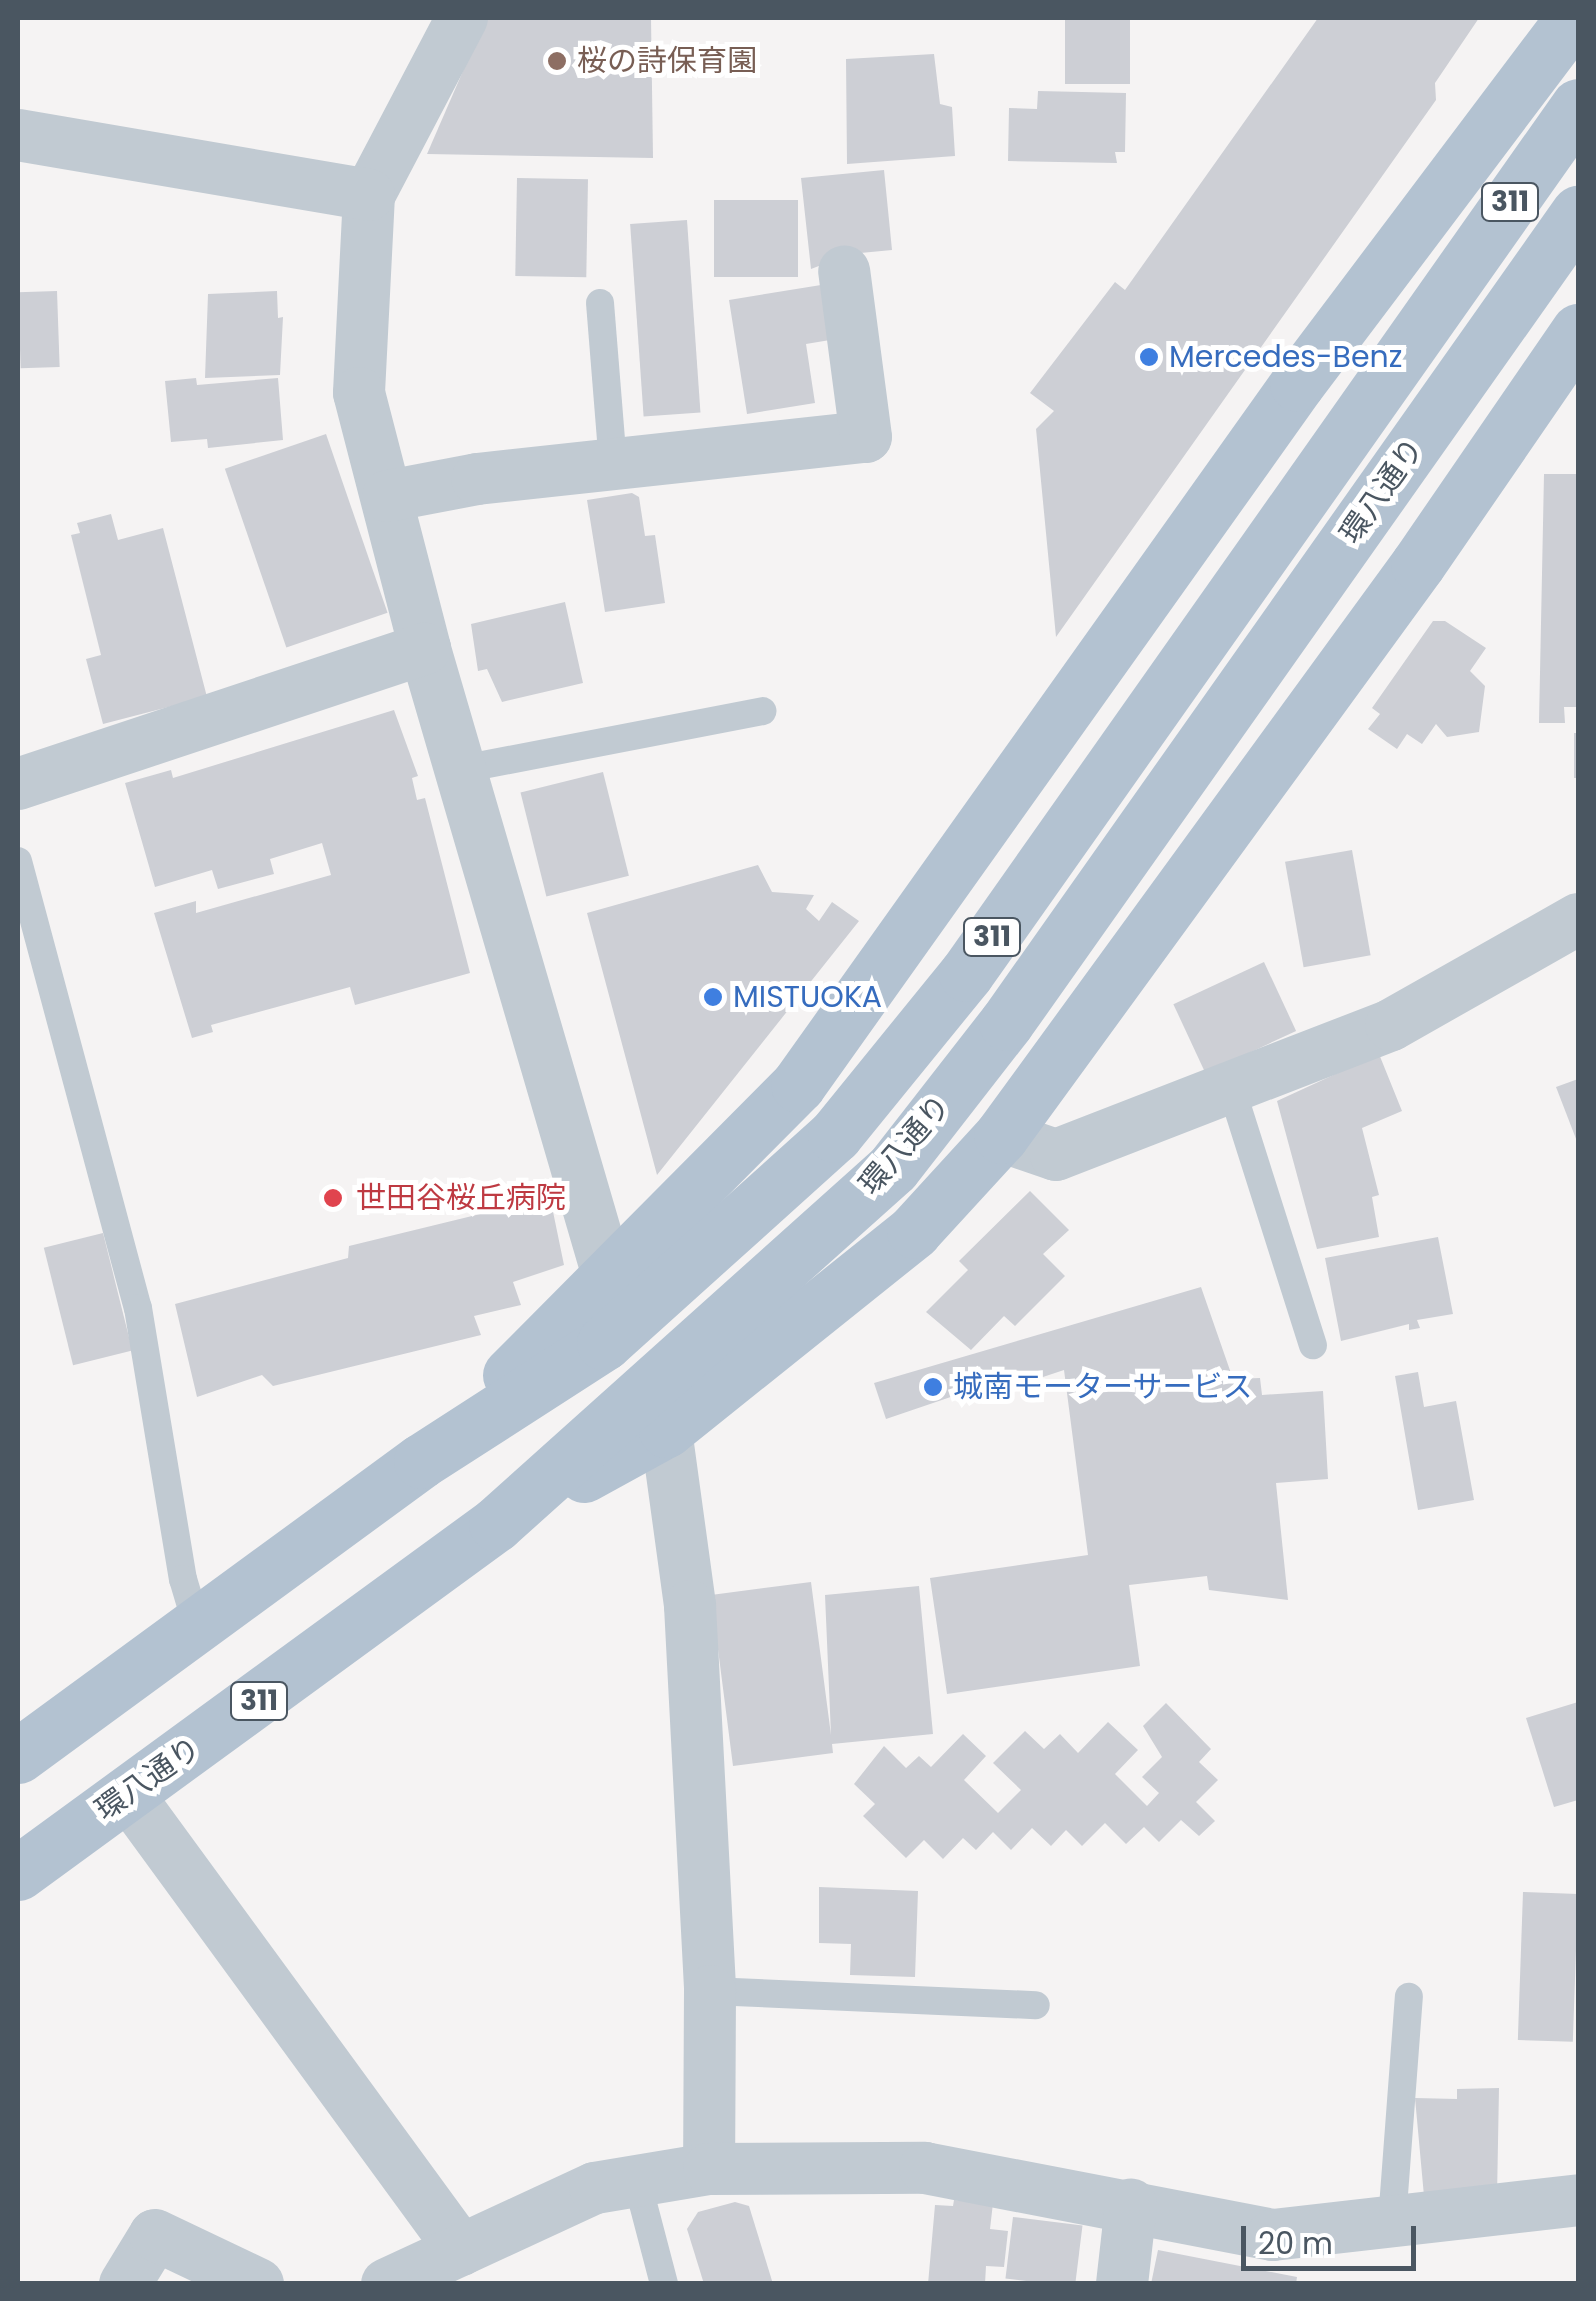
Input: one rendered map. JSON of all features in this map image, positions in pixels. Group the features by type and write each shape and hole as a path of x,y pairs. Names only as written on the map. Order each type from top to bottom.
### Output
{"main road":[{"path":"421,1460 609,1279 798,1085 1297,384 1573,18"},
{"name":"環八通り","path":"18,1756 421,1460 604,1343 835,1135 966,974 1578,106"},
{"name":"環八通り","path":"18,1873 496,1524 893,1168 1006,1023 1578,212"},
{"path":"496,1524 666,1430 914,1231 1001,1136 1418,564 1578,330"}],"street":[{"path":"462,18 369,195 359,393 424,649 609,1279"},
{"path":"18,136 369,195"},
{"path":"388,496 613,464 866,436 844,271"},
{"path":"18,784 424,649"},
{"path":"1001,1136 1056,1155 1391,1025 1578,919"},
{"path":"666,1430 690,1606 710,1992 709,2169"},
{"path":"127,1793 461,2250"},
{"path":"387,2284 595,2188 636,2177 709,2169 925,2168 1274,2235 1578,2200"},
{"path":"1122,2284 1132,2205"},
{"path":"124,2284 154,2235 258,2284"}],"lane":[{"path":"600,303 613,464"},
{"path":"462,769 762,710"},
{"path":"18,861 138,1308 197,1626"},
{"path":"1231,1087 1313,1345"},
{"path":"710,1992 1036,2005"},
{"path":"1392,2220 1409,1997"},
{"path":"636,2177 664,2284"}],"building":[{"name":"桜の詩保育園","path":"486,18 651,18 653,158 427,154"},
{"path":"1065,18 1130,18 1130,84 1065,84"},
{"path":"1318,18 1479,18 1435,83 1436,100 1056,637 1036,429 1054,411 1030,393 1115,282 1125,290"},
{"path":"934,54 940,104 952,107 955,156 847,164 846,59"},
{"path":"1038,91 1126,93 1125,152 1115,152 1117,163 1008,161 1009,108 1037,109"},
{"path":"884,170 892,250 850,254 811,269 801,178"},
{"path":"517,178 588,179 586,277 515,276"},
{"path":"714,200 798,200 798,277 714,277"},
{"path":"687,220 700,413 644,417 630,224"},
{"path":"821,285 830,340 806,344 815,403 747,414 729,300"},
{"path":"57,291 60,367 21,368 18,292"},
{"path":"277,291 278,318 283,317 280,375 205,378 208,294"},
{"path":"196,378 197,385 278,378 283,440 208,448 207,439 171,442 165,381"},
{"path":"326,434 388,613 286,648 225,469"},
{"path":"1544,474 1578,474 1578,707 1564,707 1565,723 1539,723"},
{"path":"632,493 639,497 645,536 655,535 665,603 605,612 587,500"},
{"path":"111,514 118,540 163,528 207,697 103,724 86,659 101,655 71,535 80,533 77,523"},
{"path":"565,602 583,683 502,702 487,669 478,671 471,624"},
{"path":"1433,621 1445,621 1486,648 1470,671 1485,686 1479,732 1447,737 1436,724 1422,744 1407,734 1397,749 1368,729 1380,714 1372,708"},
{"path":"394,710 418,776 412,778 417,800 425,798 470,973 355,1005 350,987 211,1025 213,1032 192,1038 154,913 196,901 196,913 331,875 322,843 270,859 274,874 218,889 212,870 155,887 125,783 171,770 173,778"},
{"path":"1574,733 1578,733 1578,778 1574,778"},
{"path":"603,772 629,876 546,896 521,793"},
{"path":"1352,850 1371,955 1304,967 1285,862"},
{"path":"758,865 772,892 814,895 806,909 819,921 832,902 859,921 657,1175 587,913"},
{"path":"1264,962 1296,1031 1205,1073 1173,1004"},
{"path":"1379,1054 1402,1111 1362,1128 1379,1195 1372,1197 1379,1237 1317,1249 1277,1101"},
{"path":"1578,1079 1578,1144 1556,1087"},
{"path":"1030,1191 1069,1230 1043,1254 1065,1276 1015,1326 1004,1316 971,1350 926,1312 968,1270 959,1261"},
{"path":"550,1197 564,1265 513,1282 521,1305 474,1316 481,1335 273,1386 262,1375 197,1397 175,1304 348,1258 349,1246"},
{"path":"103,1233 132,1350 73,1365 44,1248"},
{"path":"1438,1237 1453,1314 1417,1320 1420,1328 1409,1330 1409,1324 1341,1341 1325,1258"},
{"path":"1201,1287 1233,1379 1260,1378 1262,1395 1323,1391 1328,1479 1276,1483 1288,1600 1209,1590 1207,1576 1129,1585 1140,1666 947,1694 930,1578 1088,1555 1064,1370 986,1396 983,1386 886,1419 874,1383"},
{"path":"1418,1372 1424,1407 1456,1401 1474,1500 1418,1510 1395,1376"},
{"path":"811,1582 831,1735 825,1595 919,1586 933,1734 832,1744 833,1753 733,1766 711,1595"},
{"path":"1578,1702 1578,1800 1554,1807 1526,1718"},
{"path":"1166,1703 1211,1749 1199,1762 1218,1780 1196,1802 1215,1821 1199,1836 1181,1820 1159,1842 1144,1827 1126,1844 1105,1823 1082,1846 1066,1830 1051,1846 1032,1828 1011,1850 993,1832 976,1850 963,1838 943,1859 924,1840 906,1858 863,1816 875,1804 854,1784 884,1746 906,1768 919,1756 931,1767 963,1734 986,1756 964,1780 998,1813 1021,1790 993,1763 1025,1731 1044,1749 1060,1734 1078,1753 1108,1722 1138,1750 1115,1774 1147,1806 1159,1793 1142,1777 1162,1757 1143,1726"},
{"path":"819,1887 918,1891 915,1977 850,1975 851,1944 819,1943"},
{"path":"1523,1892 1578,1894 1573,2042 1518,2040"},
{"path":"1499,2088 1497,2197 1424,2196 1415,2098 1457,2099 1457,2089"},
{"path":"954,2200 993,2203 990,2229 1008,2231 1004,2267 986,2266 985,2284 928,2284 935,2205 953,2206"},
{"path":"735,2202 749,2206 773,2284 704,2284 687,2229 698,2212"},
{"path":"1013,2217 1082,2226 1075,2284 1005,2279"},
{"path":"1158,2250 1297,2277 1296,2284 1151,2284"}],"place":[{"name":"桜の詩保育園","path":"557,61"},
{"name":"Mercedes-Benz","path":"1149,357"},
{"name":"MISTUOKA","path":"713,997"},
{"name":"世田谷桜丘病院","path":"333,1198"},
{"name":"城南モーターサービス","path":"933,1387"}]}
